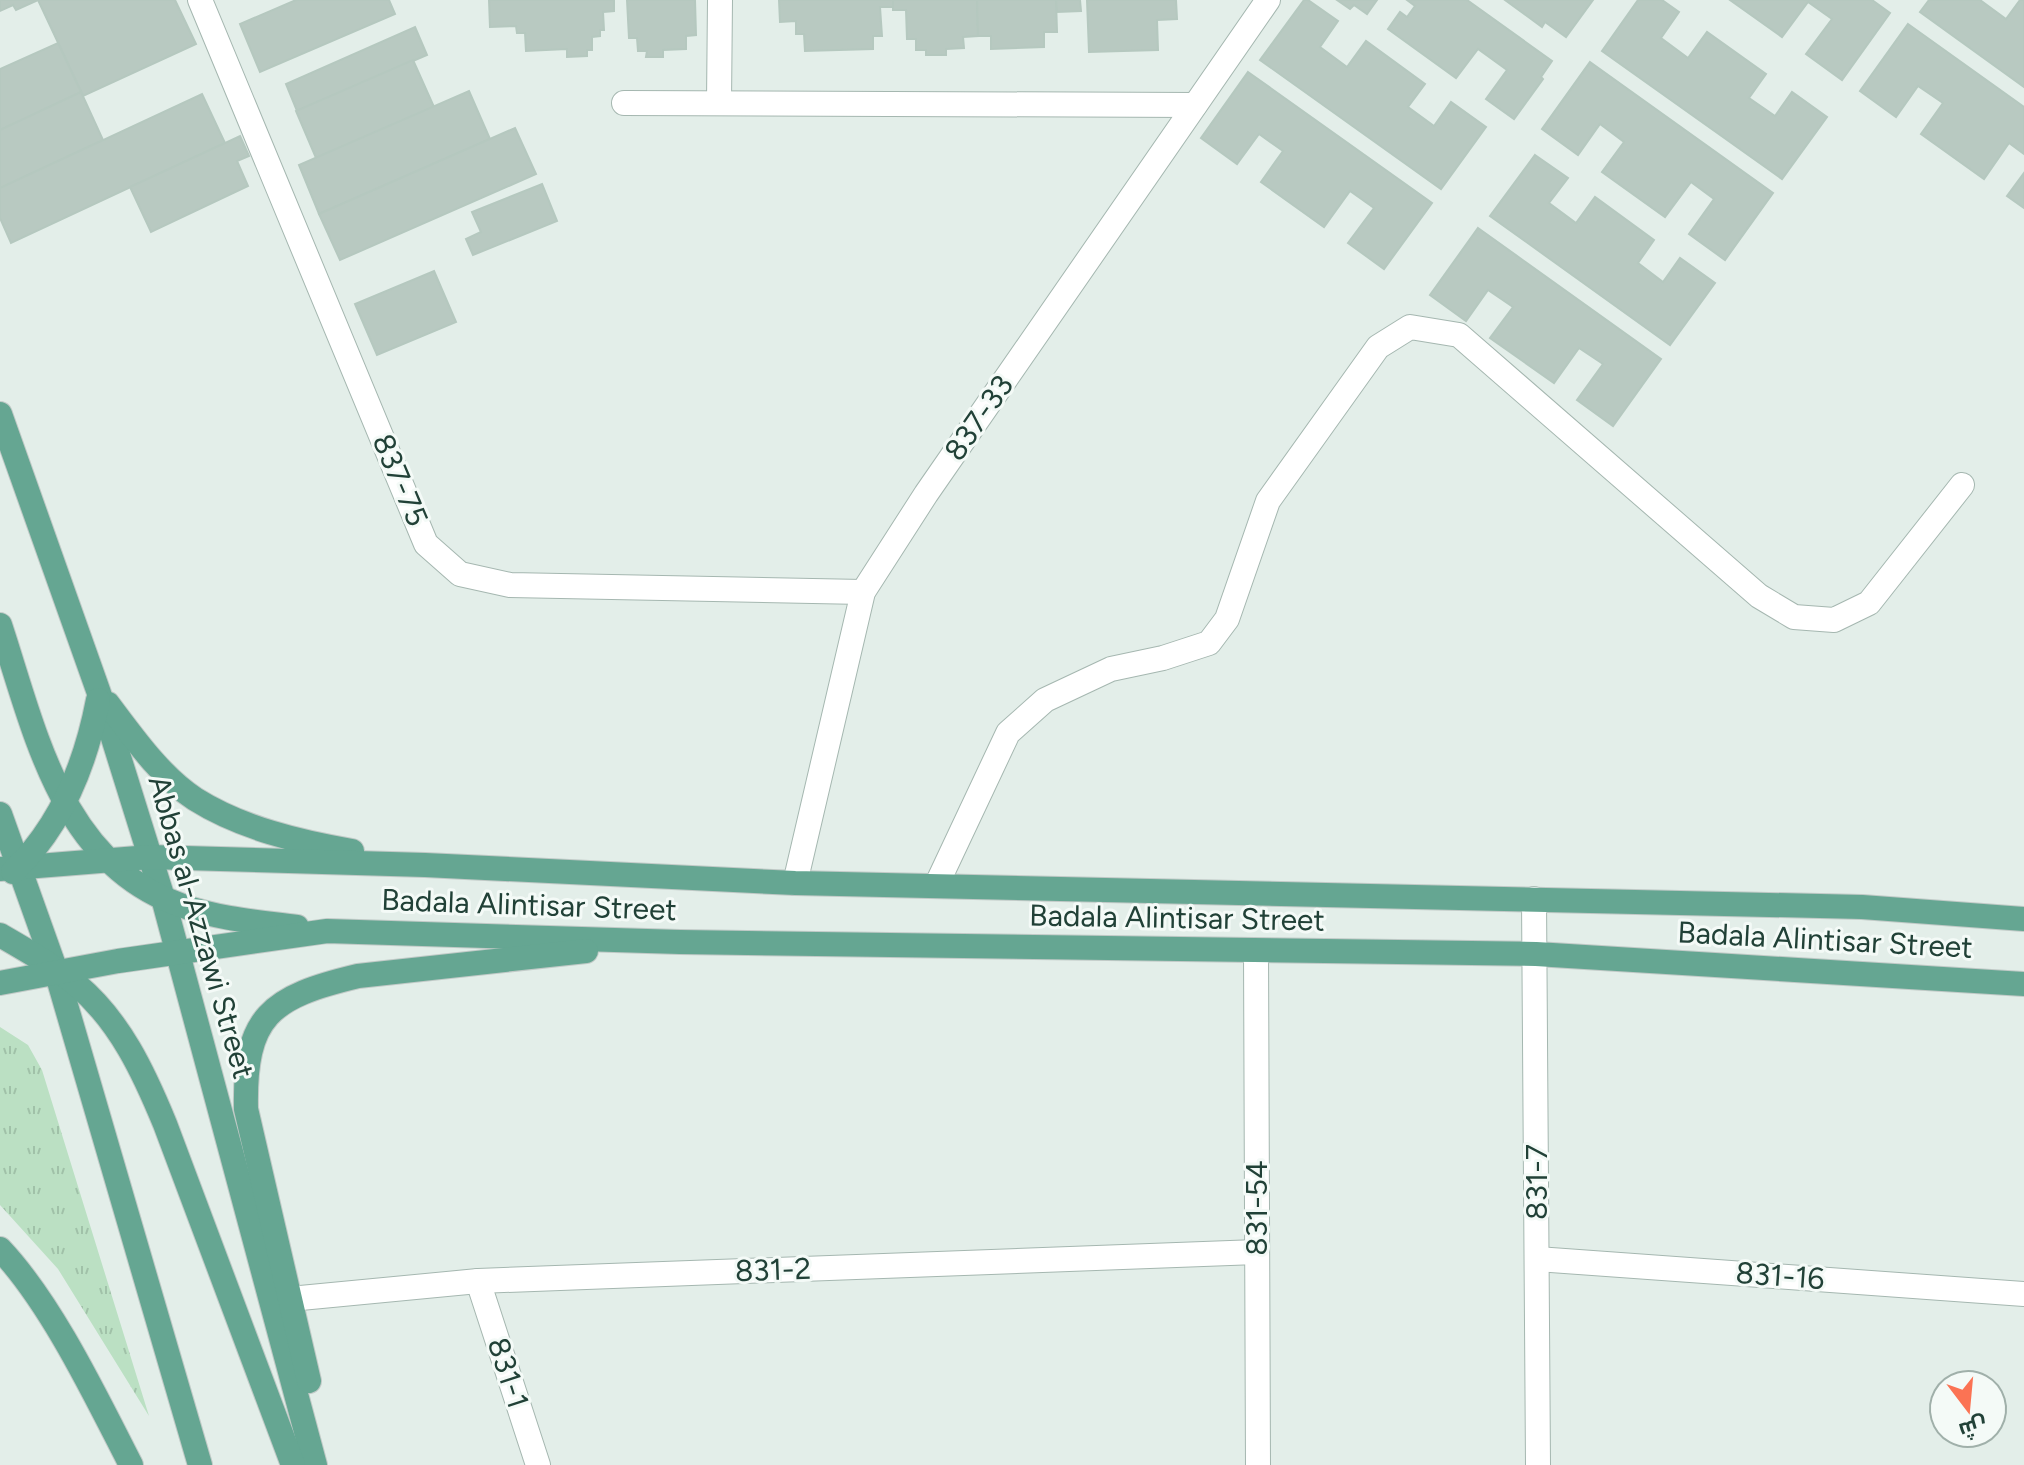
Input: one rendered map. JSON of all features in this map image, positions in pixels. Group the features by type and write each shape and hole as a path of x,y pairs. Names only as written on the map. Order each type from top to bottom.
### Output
{"main road":[{"name":"Abbas al-Azzawi Street","path":"0,414 99,693 163,898 315,1465"},
{"path":"0,625 45,765 63,803 84,833 110,860 132,879 163,898 206,913 327,931"},
{"path":"6,873 42,838 63,803 83,759 99,693"},
{"path":"99,693 168,775 194,798 288,837 425,865"},
{"path":"0,814 6,873 56,971 200,1465"},
{"path":"6,873 150,857 425,865"},
{"name":"Badala Alintisar Street","path":"425,865 795,883 1862,907 2024,919"},
{"path":"0,983 56,971 327,931"},
{"name":"Badala Alintisar Street","path":"327,931 680,942 1536,954 2024,984"},
{"path":"0,935 76,984 97,1004 124,1039 147,1081 293,1465"},
{"path":"329,1465 246,1109 245,1073 259,1027 273,1011 309,990 358,976 680,942"},
{"path":"0,1249 38,1299 75,1360 131,1465"}],"street":[{"name":"837-75","path":"200,0 426,544 460,574 510,585 863,592"},
{"path":"719,102 720,0"},
{"name":"837-33","path":"795,883 863,592 926,494 1268,0"},
{"path":"624,103 1195,105"},
{"path":"936,886 1008,733 1045,700 1111,669 1163,658 1209,643 1227,619 1268,501 1378,347 1410,327 1459,335 1748,586 1794,617 1834,620 1869,603 1962,485"},
{"name":"831-7","path":"1534,899 1538,1465"},
{"name":"831-54","path":"1256,951 1258,1465"},
{"name":"831-2","path":"290,1299 478,1281 1257,1252"},
{"name":"831-16","path":"1537,1259 2024,1294"},
{"name":"831-1","path":"478,1281 538,1465"}],"green space":[{"path":"0,1027 28,1045 42,1070 149,1416 58,1269 0,1205"}],"building":[{"path":"0,0 38,0 16,10 13,5 0,11"},
{"path":"38,0 175,0 196,44 83,96"},
{"path":"296,0 389,0 395,14 260,72 240,24"},
{"path":"489,0 614,0 614,11 603,12 604,30 600,30 600,36 592,37 592,50 587,50 587,56 567,57 567,49 526,51 525,33 517,33 516,26 490,27"},
{"path":"627,0 695,0 696,35 686,36 686,49 663,50 663,57 646,57 647,51 638,51 637,38 629,38"},
{"path":"779,0 893,0 893,7 880,7 882,36 873,36 873,49 805,51 804,34 796,34 796,21 780,22"},
{"path":"893,0 977,0 978,36 963,37 964,48 946,49 946,55 926,55 926,50 916,50 916,39 907,39 906,10 893,10"},
{"path":"977,0 1056,0 1057,32 1044,32 1044,47 991,49 991,36 978,36"},
{"path":"1056,0 1080,0 1081,11 1057,12"},
{"path":"1087,0 1176,0 1177,19 1157,20 1158,50 1089,52"},
{"path":"1304,0 1338,21 1320,47 1347,67 1366,41 1425,84 1408,107 1434,126 1451,102 1486,127 1441,189 1260,60"},
{"path":"1337,0 1377,0 1367,14 1354,5 1350,9"},
{"path":"1407,0 1467,0 1552,61 1514,119 1486,99 1507,70 1478,49 1456,78 1388,29 1400,12 1407,17 1415,6"},
{"path":"1505,0 1593,0 1566,37 1545,22 1542,27"},
{"path":"1638,0 1662,0 1679,12 1661,38 1688,58 1707,32 1766,74 1749,98 1775,116 1792,92 1827,117 1782,179 1602,51"},
{"path":"1730,0 1872,0 1890,13 1842,80 1806,54 1832,19 1808,2 1782,37"},
{"path":"1929,0 1980,0 2006,19 2020,0 2024,0 2024,87 1920,12"},
{"path":"1908,24 2024,107 2024,154 2009,143 1984,179 1921,134 1943,103 1918,86 1896,117 1860,91"},
{"path":"415,27 427,55 297,111 286,84"},
{"path":"58,43 81,92 0,130 0,69"},
{"path":"413,60 434,107 316,158 296,111"},
{"path":"1590,62 1773,193 1725,260 1689,234 1714,199 1691,182 1665,217 1602,172 1624,142 1600,124 1578,155 1542,129"},
{"path":"1248,72 1432,203 1384,269 1348,243 1374,208 1350,191 1324,227 1261,182 1283,151 1259,134 1237,164 1201,138"},
{"path":"469,91 490,139 319,214 299,165"},
{"path":"81,92 103,140 0,188 0,130"},
{"path":"202,94 225,143 11,243 0,218 0,188"},
{"path":"515,128 536,174 340,260 319,214"},
{"path":"240,136 249,156 237,161 248,186 151,232 130,187"},
{"path":"1535,155 1568,178 1549,203 1576,223 1595,197 1654,240 1638,263 1663,282 1680,258 1715,283 1670,345 1490,216"},
{"path":"2024,173 2024,208 2007,196"},
{"path":"542,184 557,221 473,255 466,239 481,232 472,212"},
{"path":"1478,228 1661,359 1613,426 1577,400 1603,364 1579,348 1554,383 1490,338 1513,307 1488,290 1466,321 1430,295"},
{"path":"434,271 456,322 377,355 355,304"}]}
